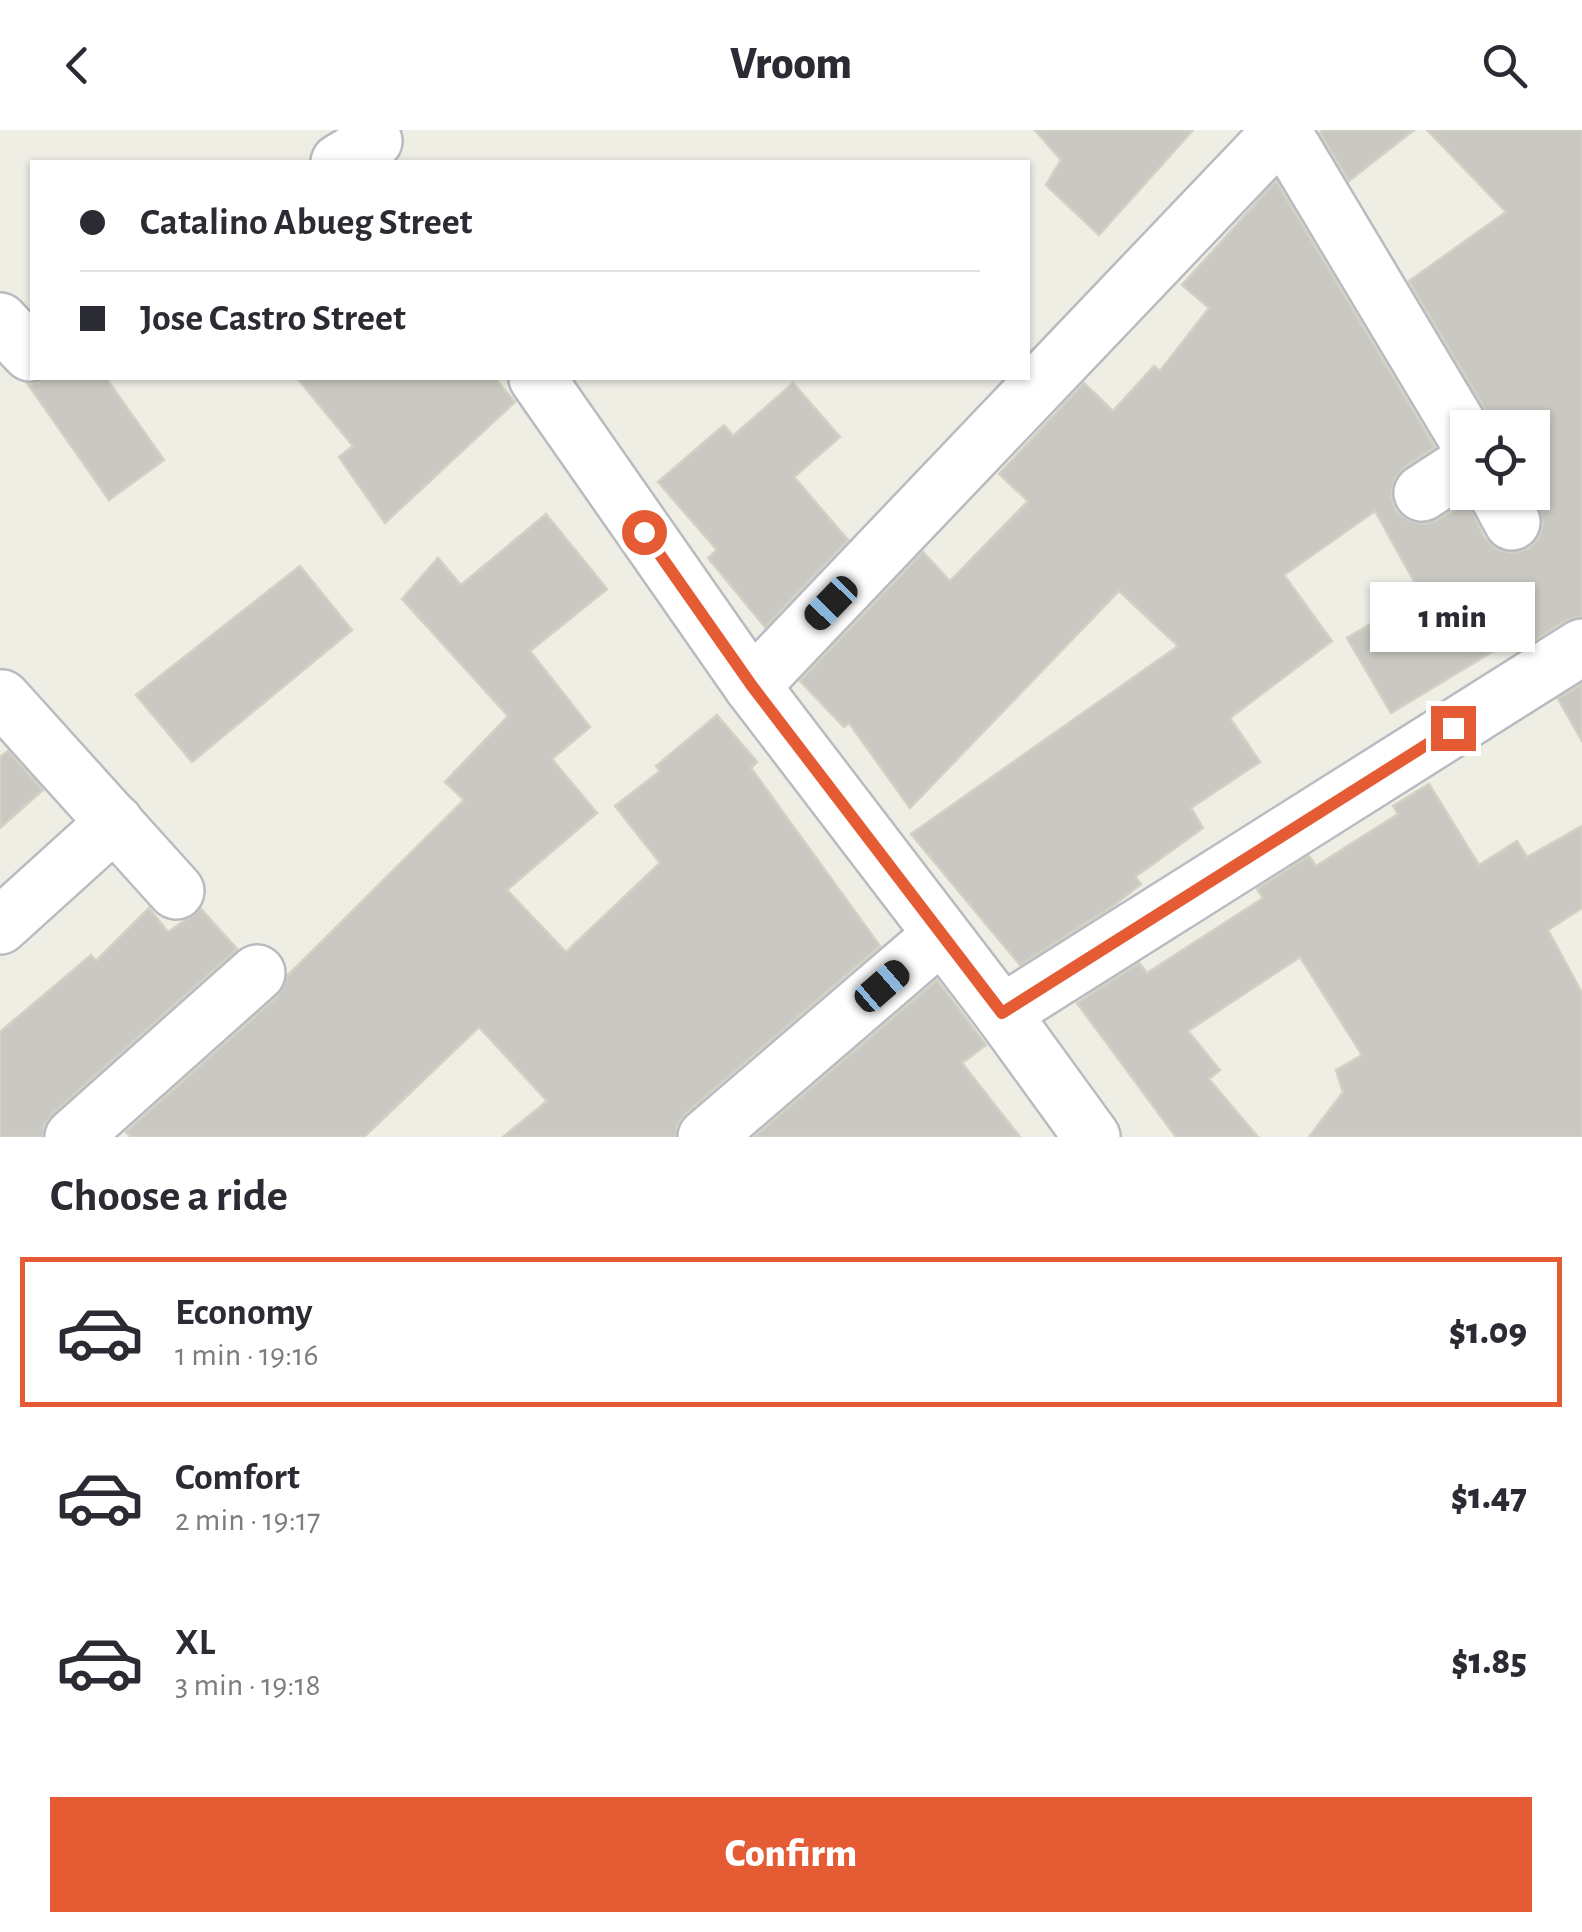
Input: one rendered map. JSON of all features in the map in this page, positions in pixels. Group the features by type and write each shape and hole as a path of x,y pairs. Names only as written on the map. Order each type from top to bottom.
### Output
{"street":[{"path":"752,686 1282,130 1450,411"},
{"path":"538,380 752,686 1092,1137"},
{"path":"1422,492 1450,475"},
{"path":"1002,1013 1582,647"},
{"path":"1,697 176,890"},
{"path":"0,926 116,822"},
{"path":"706,1137 940,936"},
{"path":"73,1137 257,973"}],"building":[{"path":"1035,130 1193,130 1099,235 1046,185 1061,160"},
{"path":"1414,130 1349,181 1320,133"},
{"path":"1427,130 1582,130 1582,616 1565,621 1526,646 1520,635 1391,713 1347,638 1421,594 1375,511 1284,575 1332,641 1230,718 1260,762 1191,808 1203,828 1135,877 1141,884 1020,965 911,834 1178,646 1119,591 910,808 849,723 844,727 800,681 923,552 950,581 1028,501 999,474 1084,383 1113,411 1154,366 1160,371 1209,308 1182,285 1276,181 1435,447 1395,478 1391,496 1396,511 1409,521 1425,524 1453,510 1471,510 1484,537 1495,548 1510,553 1528,549 1538,539 1543,524 1538,510 1550,510 1550,410 1485,410 1409,281 1506,212"},
{"path":"107,380 164,460 109,500 27,383"},
{"path":"299,380 497,380 515,402 385,523 339,457 353,446"},
{"path":"793,383 840,437 794,477 848,540 765,627 708,558 717,550 658,482 724,425 733,436"},
{"path":"546,514 607,589 530,651 590,727 552,759 597,813 507,890 566,952 660,863 615,806 660,771 656,766 717,715 757,762 751,768 880,946 686,1113 677,1126 676,1137 503,1137 547,1101 479,1027 364,1137 131,1137 126,1132 278,996 287,976 464,800 445,782 508,716 402,599 438,558 461,585"},
{"path":"300,566 352,630 192,762 136,695"},
{"path":"1582,684 1582,741 1558,699"},
{"path":"8,751 43,790 0,828 0,757"},
{"path":"1429,784 1479,865 1517,841 1527,857 1582,826 1582,908 1548,930 1582,993 1582,1137 1309,1137 1343,1092 1336,1070 1362,1055 1300,957 1188,1031 1220,1070 1209,1079 1258,1137 1176,1137 1077,1003 1139,963 1147,973 1263,898 1257,889 1309,856 1316,866 1398,814 1393,806"},
{"path":"149,908 168,932 201,909 237,949 52,1114 44,1126 43,1137 0,1137 0,1032 91,955 96,961"},
{"path":"937,980 986,1045 962,1063 1020,1137 754,1137"}],"route":[{"path":"644,532 752,686 1002,1013 1453,728"}]}
